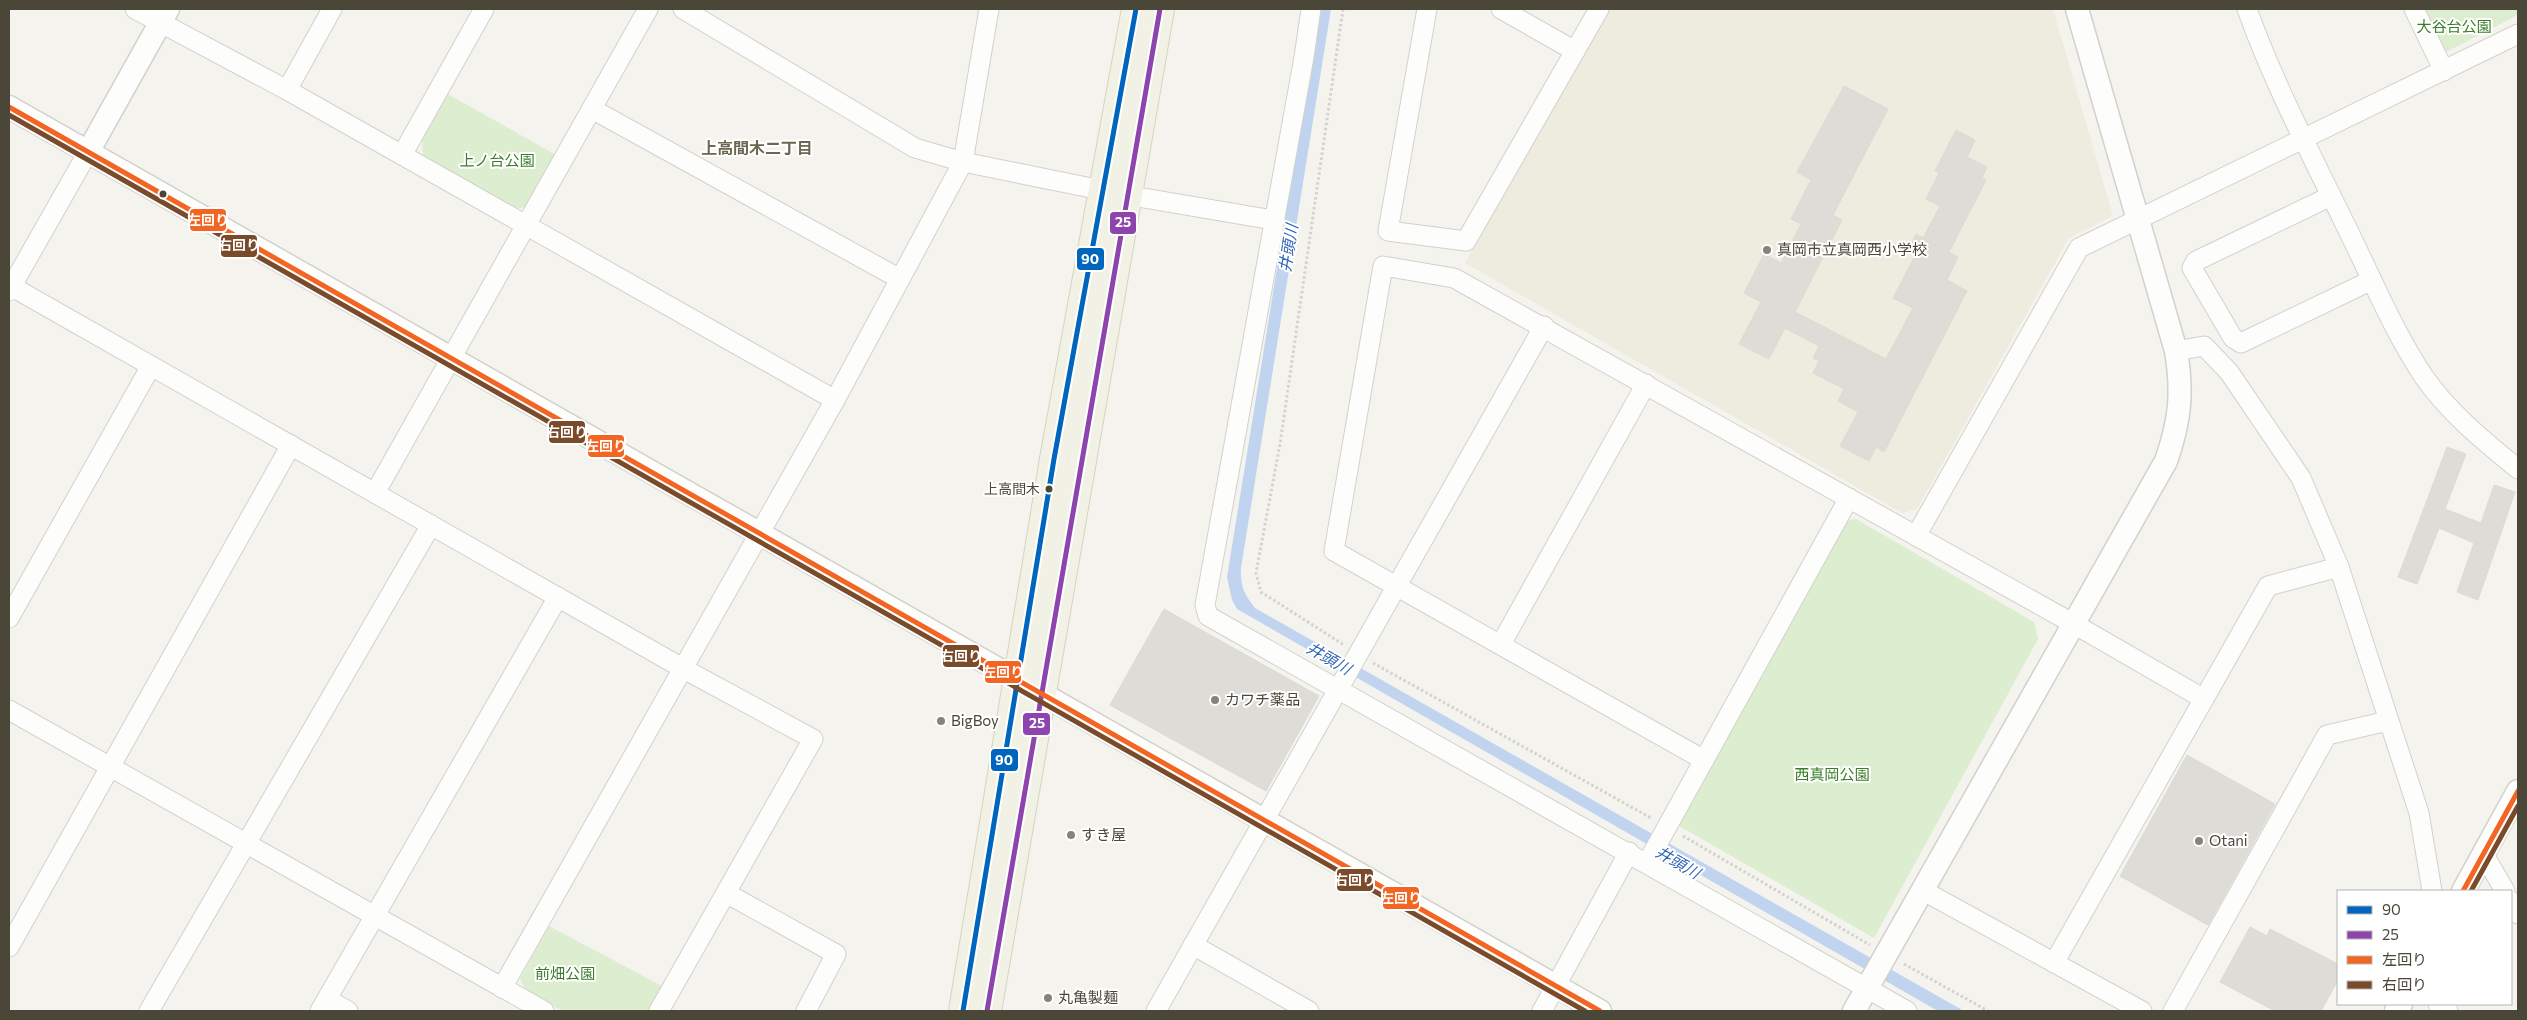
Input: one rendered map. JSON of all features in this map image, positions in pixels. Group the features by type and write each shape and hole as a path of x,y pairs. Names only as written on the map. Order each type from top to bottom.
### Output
{"main road":[{"path":"987,1011 1041,695 1114,192 1136,9"},
{"path":"963,1011 1017,681 1114,192 1160,9"}],"street":[{"path":"135,9 164,16 287,90 834,400"},
{"path":"287,90 332,9"},
{"path":"402,155 484,9"},
{"path":"374,493 648,9"},
{"path":"683,9 915,148 963,162 1114,192 1273,220"},
{"path":"502,988 760,533 963,162 989,9"},
{"path":"1311,9 1304,57 1273,220 1205,605 1208,616 1629,852 1907,1011"},
{"path":"1427,9 1388,231 1466,241 1599,9"},
{"path":"1501,9 1575,51"},
{"path":"1854,1011 2166,461 2174,437 2181,383 2176,351 2077,9"},
{"path":"2247,9 2263,53 2331,196 2393,321 2425,377 2464,425 2518,469"},
{"path":"2414,9 2444,71"},
{"path":"164,16 10,288 152,366 684,669 813,739 659,1011"},
{"path":"1916,536 2079,248 2518,34"},
{"path":"9,107 1600,1011"},
{"path":"592,109 900,279"},
{"path":"2331,196 2196,261 2192,268 2232,338 2241,343 2372,280"},
{"path":"1704,760 1334,551 1382,266 1454,278 1544,326 2204,699"},
{"path":"1156,1011 1544,326"},
{"path":"2176,351 2204,346 2229,372 2301,478 2340,567 2419,813 2432,890"},
{"path":"9,618 152,366"},
{"path":"1501,644 1646,384"},
{"path":"9,947 291,446"},
{"path":"1647,863 1849,498"},
{"path":"149,1011 431,525"},
{"path":"2054,962 2268,586 2340,567"},
{"path":"348,1011 324,1005 558,597"},
{"path":"9,710 544,1011"},
{"path":"2174,1011 2327,735 2388,721"},
{"path":"2464,890 2518,791"},
{"path":"1542,1011 1629,852"},
{"path":"2483,853 2504,890"},
{"path":"1922,890 2142,1011"},
{"path":"726,893 836,954 806,1011"},
{"path":"2512,903 2518,914"},
{"path":"1193,946 1309,1011"}],"path":[{"path":"1343,9 1280,444 1256,573 1261,592 1357,654 1666,827 1988,1011"}],"shaded area":[{"name":"真岡市立真岡西小学校","path":"1608,9 2053,9 2113,216 2069,238 1917,509 1902,513 1465,263"}],"green space":[{"name":"大谷台公園","path":"2424,9 2518,9 2518,15 2446,52"},
{"name":"上ノ台公園","path":"446,93 558,156 528,206 513,210 423,156 422,140"},
{"name":"西真岡公園","path":"1856,519 2034,622 2038,639 1874,938 1674,823 1843,521"},
{"name":"前畑公園","path":"549,926 664,987 650,1011 562,1011 526,991 520,979"}],"water":[{"name":"井頭川","path":"1319,9 1331,9 1241,568 1242,585 1248,598 1255,608 1964,1011 1938,1011 1237,609 1232,600 1227,577"}],"building":[{"path":"1844,86 1888,109 1833,215 1842,220 1795,312 1886,359 1913,308 1893,298 1916,254 1908,250 1916,234 1923,238 1940,206 1926,199 1939,173 1935,171 1956,130 1975,140 1967,157 1987,167 1982,178 1986,180 1949,252 1958,257 1947,280 1967,291 1884,452 1876,447 1869,461 1840,446 1858,412 1838,401 1844,389 1813,373 1819,361 1813,358 1819,346 1785,328 1769,359 1739,344 1761,302 1744,293 1764,254 1781,263 1801,224 1791,219 1811,180 1797,172"},
{"path":"2447,447 2466,454 2445,509 2481,523 2494,485 2515,492 2478,600 2457,592 2474,543 2439,528 2417,584 2398,577"},
{"name":"カワチ薬品","path":"1164,609 1319,696 1266,791 1110,705"},
{"name":"Otani","path":"2187,755 2275,804 2208,925 2120,876"},
{"path":"2250,927 2267,936 2270,929 2337,963 2337,982 2321,1011 2275,1011 2220,982"}],"transit line":[{"name":"90","path":"963,1011 1054,459 1136,9"},
{"name":"25","path":"987,1011 1160,9"},
{"name":"左回り","path":"9,107 1600,1011"},
{"name":"右回り","path":"9,115 1585,1011"},
{"name":"左回り","path":"2464,890 2518,791"},
{"name":"右回り","path":"2472,890 2518,806"}],"place":[{"name":"真岡市立真岡西小学校","path":"1767,250"},
{"name":"上高間木","path":"1049,489"},
{"name":"カワチ薬品","path":"1215,700"},
{"name":"BigBoy","path":"941,721"},
{"name":"すき屋","path":"1071,835"},
{"name":"Otani","path":"2199,841"},
{"name":"丸亀製麺","path":"1048,998"}],"district":[{"name":"上高間木二丁目","path":"757,148"}]}
